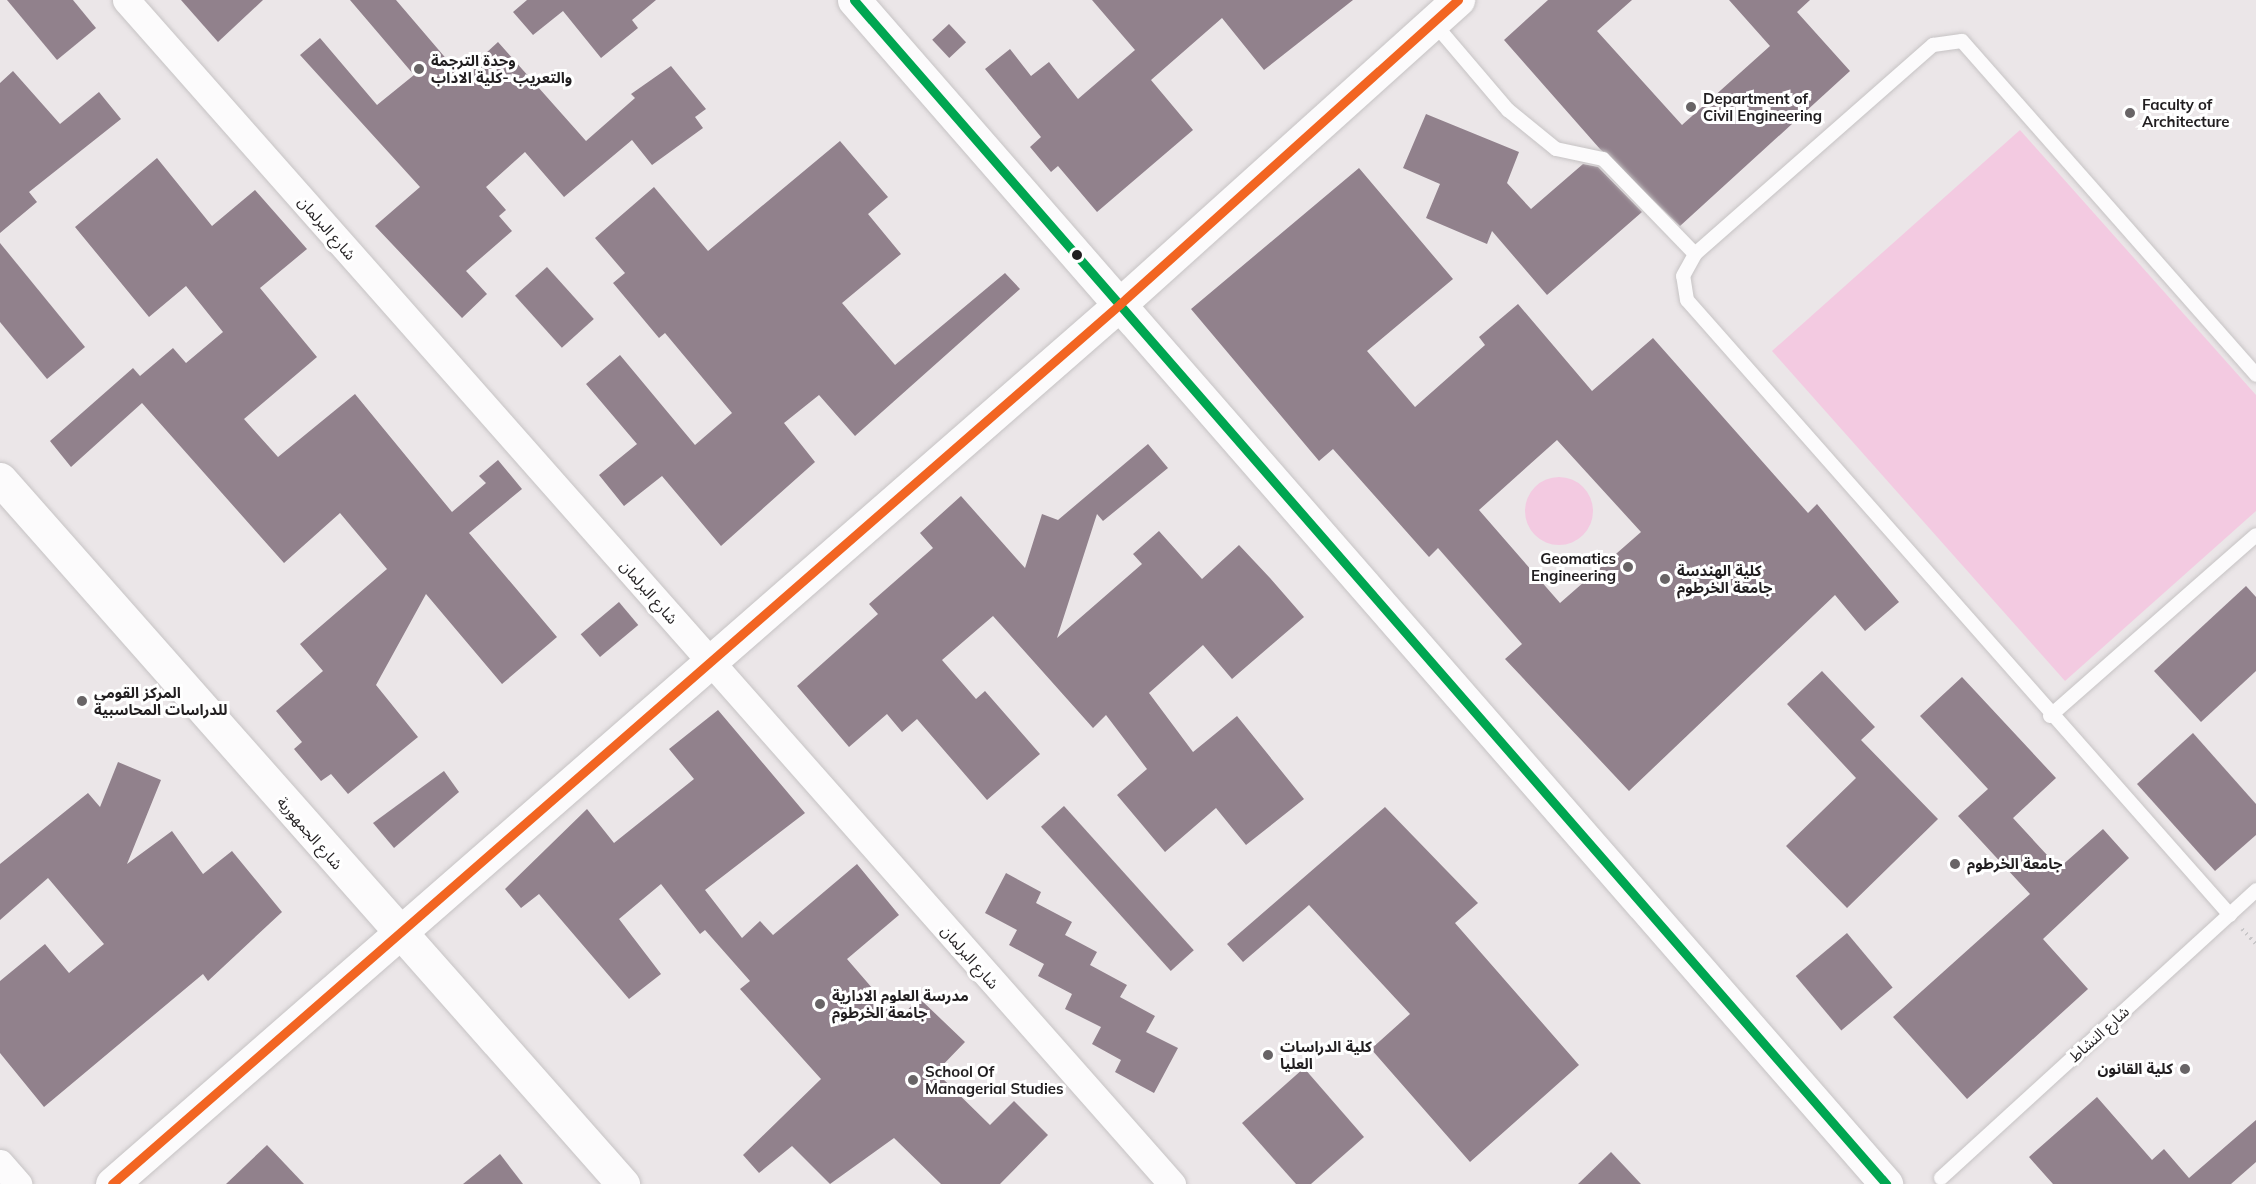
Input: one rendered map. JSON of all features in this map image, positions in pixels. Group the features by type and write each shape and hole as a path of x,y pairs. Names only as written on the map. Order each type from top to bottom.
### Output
{"main road":[{"path":"854,0 1886,1184"},
{"path":"112,1184 401,936 1120,304 1458,0"},
{"name":"شارع الجمهورية","path":"0,479 401,936 623,1184"}],"street":[{"name":"شارع البرلمان","path":"126,0 1172,1184"},
{"path":"0,1163 18,1184"}],"lane":[{"path":"1433,22 1508,110 1556,149 1603,159 1695,254"},
{"path":"2230,915 2050,716 1687,300 1683,276 1695,254 1933,45 1962,41 2256,375"},
{"path":"2050,716 2256,535"},
{"name":"شارع النشاط","path":"1941,1178 2256,890"}],"shaded area":[{"path":"2020,130 2256,395 2256,511 2065,681 1772,351"},
{"path":"1552,477 1566,477 1578,482 1588,492 1593,511 1588,530 1578,540 1566,545 1552,545 1540,540 1530,530 1525,518 1525,504 1530,492 1540,482"}],"building":[{"path":"7,0 73,0 96,28 57,60"},
{"path":"181,0 263,0 218,42"},
{"path":"350,0 396,0 461,76 498,42 586,141 635,98 631,94 671,66 706,109 695,117 703,128 652,165 632,140 564,197 525,152 486,187 506,210 499,216 512,231 466,271 487,294 462,318 375,226 420,187 300,55 320,38 377,105 414,75"},
{"path":"527,0 656,0 632,20 638,28 601,58 563,11 533,35 513,12"},
{"path":"1092,0 1353,0 1264,70 1222,18 1151,80 1193,130 1097,212 1058,166 1051,172 1030,147 1041,137 985,69 1010,49 1031,76 1049,62 1078,99 1135,50"},
{"path":"1548,0 1632,0 1597,31 1682,125 1770,46 1729,0 1810,0 1797,12 1850,71 1680,226 1600,149 1504,40"},
{"path":"949,24 966,42 949,58 932,40"},
{"path":"13,71 60,124 99,92 121,119 29,192 37,202 0,233 0,83"},
{"path":"1426,114 1519,152 1507,183 1531,209 1583,164 1598,167 1642,212 1547,295 1492,231 1487,244 1426,218 1440,184 1403,168"},
{"path":"840,141 888,197 868,214 901,254 842,303 895,365 1005,273 1020,289 855,436 819,395 784,423 815,462 721,546 662,476 624,506 599,475 637,444 586,384 620,355 695,445 732,413 665,333 659,338 613,283 625,273 595,238 654,187 708,251"},
{"path":"157,158 212,226 255,190 307,249 260,288 317,357 244,419 278,457 355,394 452,512 486,483 479,476 498,460 522,489 469,533 557,637 502,684 426,594 376,685 418,737 348,794 331,774 321,781 294,749 302,742 276,711 323,671 300,644 387,569 340,513 284,563 142,403 71,467 50,441 133,368 140,376 173,348 186,363 223,332 186,286 149,317 75,227"},
{"path":"1359,168 1453,279 1367,351 1415,407 1485,345 1479,337 1518,304 1592,391 1653,338 1808,513 1817,504 1899,602 1865,631 1835,595 1629,791 1505,659 1522,644 1438,548 1429,557 1333,449 1319,461 1191,309","holes":["1557,440 1641,532 1560,603 1479,510"]},
{"path":"0,243 85,347 47,379 0,322"},
{"path":"547,267 594,319 562,348 515,296"},
{"path":"1148,444 1168,468 1103,521 1097,514 1057,638 1142,564 1133,554 1159,531 1202,579 1239,545 1270,578 1304,617 1232,679 1203,645 1149,693 1193,752 1237,716 1304,799 1246,845 1216,808 1165,852 1117,795 1147,769 1106,715 1093,728 993,616 942,660 976,699 985,691 1040,754 987,800 917,719 902,732 887,714 849,747 797,686 878,614 869,604 933,548 920,533 961,496 1025,568 1042,514 1058,520"},
{"path":"2246,586 2256,597 2256,671 2201,722 2154,671"},
{"path":"619,602 638,625 600,657 581,634"},
{"path":"1822,671 1875,727 1861,740 1938,819 1847,908 1786,846 1856,778 1787,704"},
{"path":"1962,677 2056,778 2013,818 2059,868 2103,829 2129,858 2043,939 2088,989 1967,1099 1893,1017 2030,894 1958,816 1988,789 1920,716"},
{"path":"718,710 805,813 705,890 742,938 760,921 773,935 857,864 899,915 847,959 899,1019 919,998 965,1042 936,1072 990,1125 1014,1101 1048,1135 1000,1184 941,1184 894,1138 830,1184 792,1146 759,1173 743,1155 821,1079 740,989 750,981 705,930 700,934 661,884 619,919 661,974 629,999 539,894 521,908 505,889 587,809 614,843 694,779 669,749"},
{"path":"2193,733 2256,804 2256,835 2215,871 2137,784"},
{"path":"118,762 161,780 127,864 172,831 203,874 232,851 282,912 208,981 203,974 44,1107 0,1053 0,981 45,944 69,973 104,944 48,878 0,920 0,864 88,793 100,807"},
{"path":"444,771 459,792 394,848 373,823"},
{"path":"1064,806 1194,950 1171,971 1041,827"},
{"path":"1385,807 1478,903 1455,923 1579,1065 1470,1162 1371,1049 1410,1014 1309,905 1243,962 1227,944"},
{"path":"1006,873 1041,892 1036,903 1072,922 1065,935 1097,952 1090,965 1127,985 1120,997 1155,1016 1146,1032 1178,1048 1154,1093 1115,1072 1121,1060 1092,1044 1101,1027 1065,1009 1072,994 1038,976 1044,964 1009,945 1017,930 985,913"},
{"path":"1847,933 1893,987 1841,1030 1796,976"},
{"path":"1304,1068 1364,1137 1311,1184 1296,1184 1242,1123"},
{"path":"2097,1097 2152,1160 2164,1149 2189,1178 2256,1120 2256,1162 2231,1184 2053,1184 2029,1157"},
{"path":"267,1145 304,1184 226,1184"},
{"path":"1611,1152 1641,1184 1578,1184"},
{"path":"500,1154 523,1184 463,1184"}],"transit line":[{"path":"854,0 1886,1184"},
{"path":"112,1184 1120,304 1458,0"}],"place":[{"name":"وحدة الترجمة والتعريب -كلية الاداب","path":"419,69"},
{"name":"Department of Civil Engineering","path":"1691,107"},
{"name":"Faculty of Architecture","path":"2130,113"},
{"name":"Geomatics Engineering","path":"1628,567"},
{"name":"كلية الهندسة جامعة الخرطوم","path":"1665,579"},
{"name":"المركز القومي للدراسات المحاسبية","path":"82,701"},
{"name":"جامعة الخرطوم","path":"1955,864"},
{"name":"مدرسة العلوم الادارية جامعة الخرطوم","path":"820,1004"},
{"name":"كلية الدراسات العليا","path":"1268,1055"},
{"name":"كلية القانون","path":"2185,1069"},
{"name":"School Of Managerial Studies","path":"913,1080"}]}
